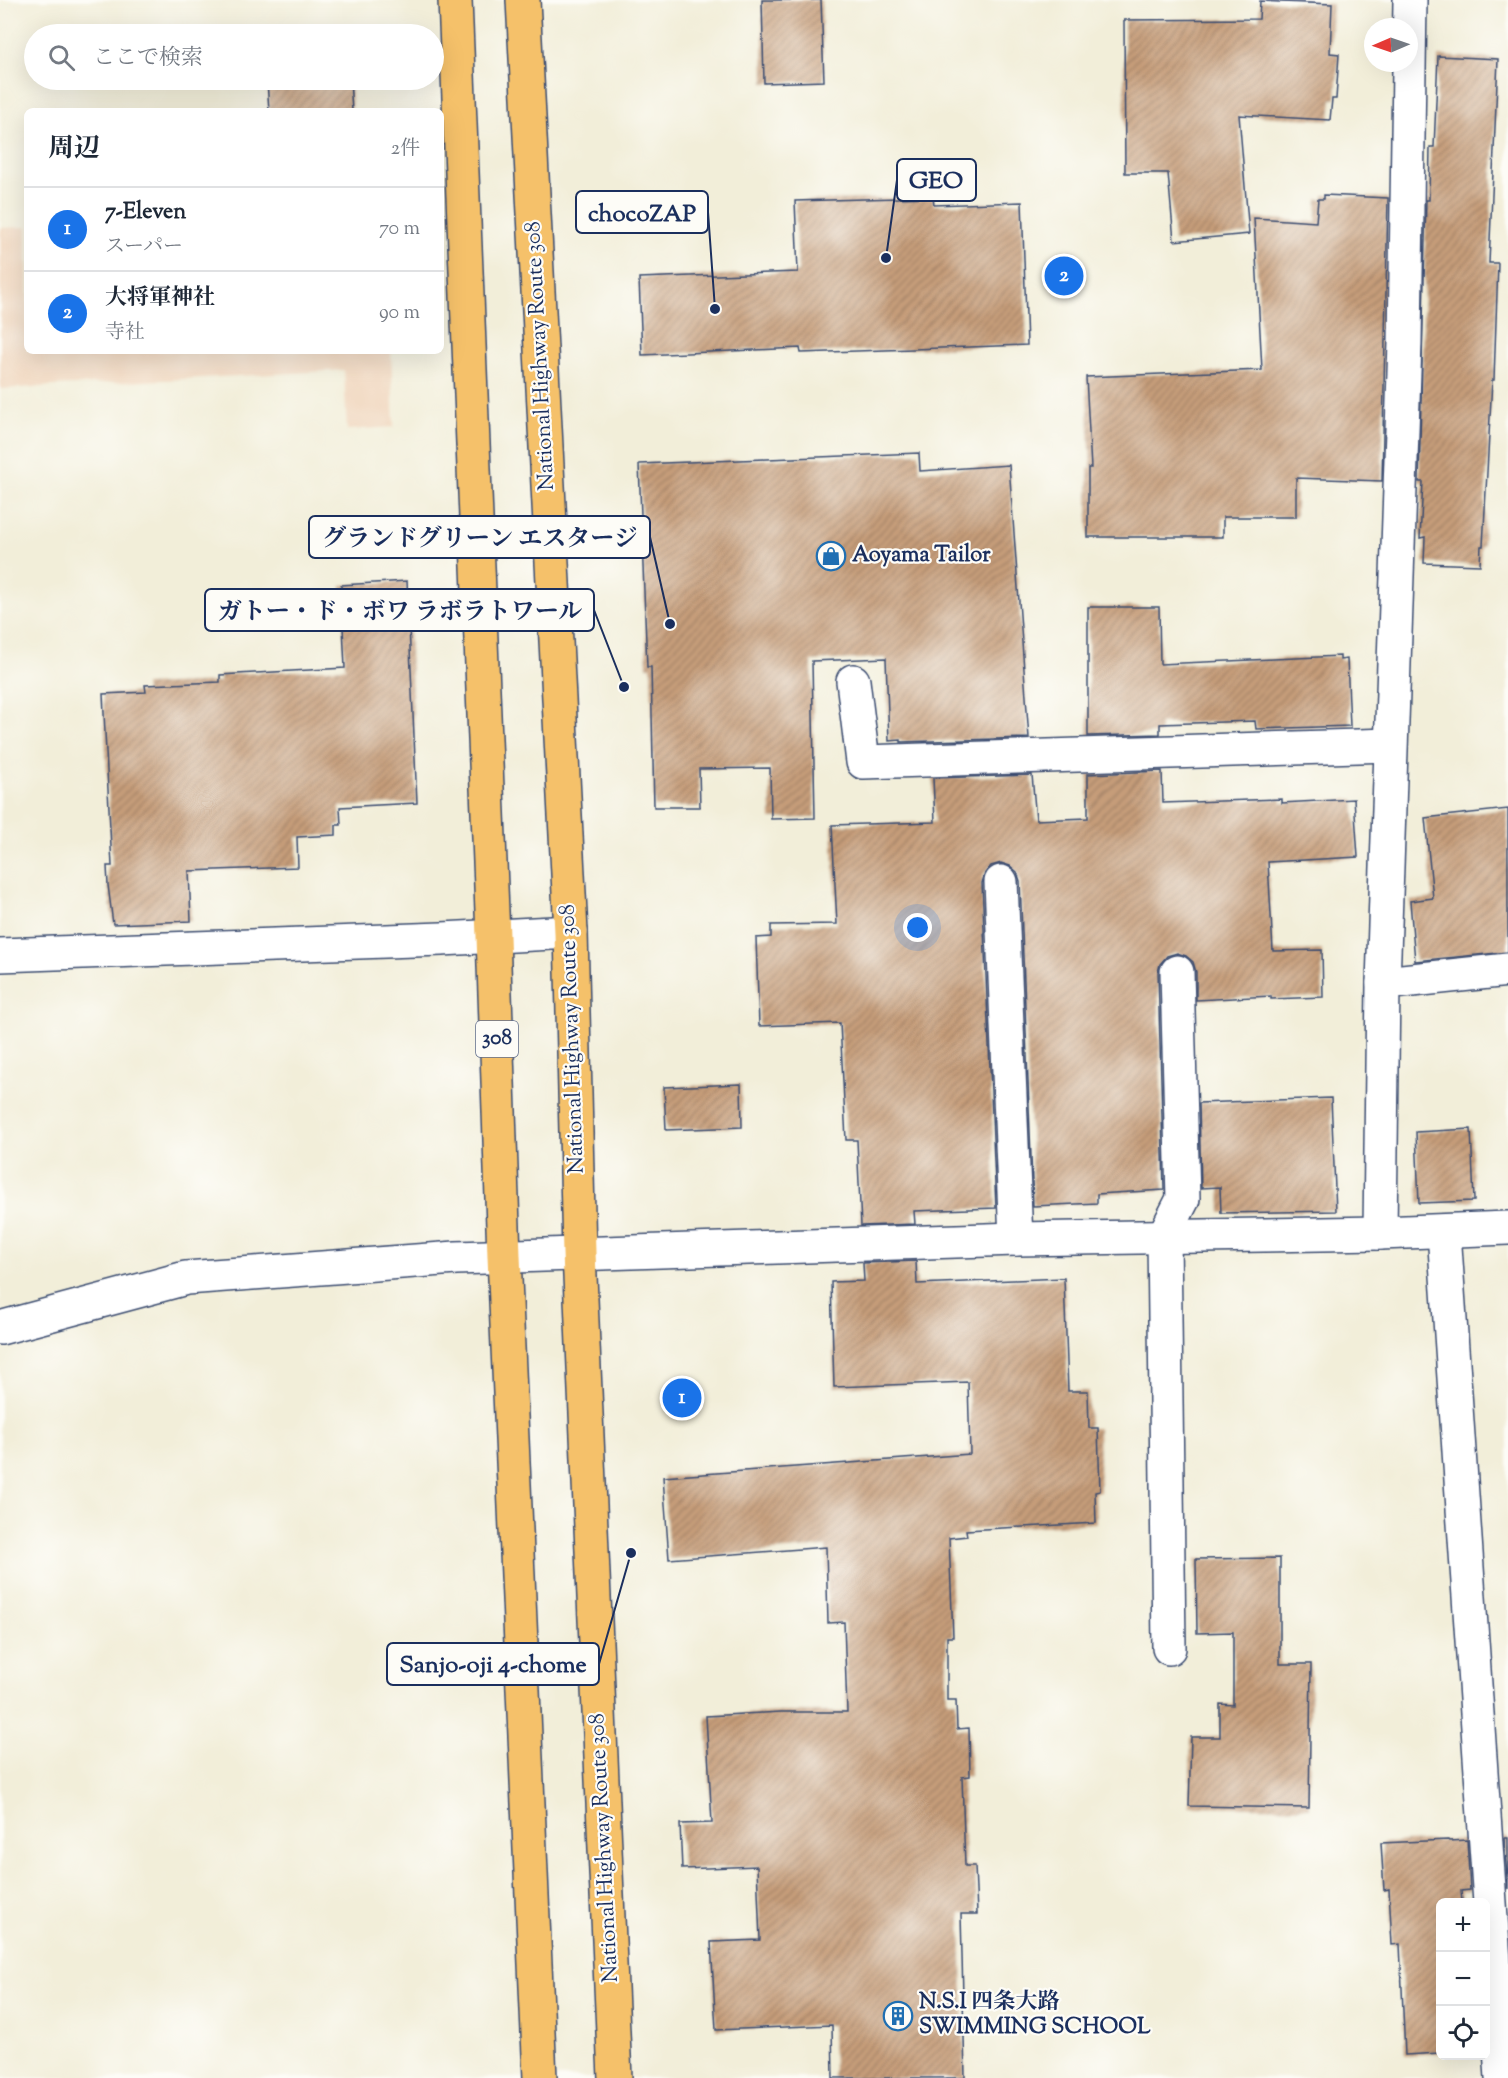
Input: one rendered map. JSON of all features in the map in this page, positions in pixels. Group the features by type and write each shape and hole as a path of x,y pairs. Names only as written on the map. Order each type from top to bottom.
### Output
{"highway":[{"name":"308","path":"455,0 494,936 504,1256 540,2078"},
{"name":"National Highway Route 308","path":"523,0 571,932 579,1253 615,2078"}],"street":[{"path":"1380,1233 1383,983 1405,343 1410,0"},
{"path":"853,681 863,762 1390,745"},
{"path":"1001,882 1016,1239"},
{"path":"0,955 571,932"},
{"path":"1383,983 1508,970"},
{"path":"1169,1648 1164,1236 1183,1199 1177,972"},
{"path":"0,1328 186,1278 504,1256 1016,1239 1444,1232 1508,1228"},
{"path":"1444,1232 1502,2078"}],"shaded area":[{"path":"24,227 24,354 391,354 394,427 347,430 344,370 0,389 0,228"}],"building":[{"path":"762,0 821,0 824,81 764,83"},
{"path":"1260,1 1332,4 1330,53 1339,54 1336,99 1332,99 1330,120 1239,115 1249,234 1174,241 1168,173 1125,173 1124,20 1259,19"},
{"path":"1438,56 1498,59 1489,263 1498,263 1494,380 1492,380 1480,565 1424,563 1425,537 1420,538 1423,482 1419,482 1426,200 1429,200 1430,147 1434,147"},
{"path":"268,90 351,90 352,108 269,108"},
{"path":"1324,195 1388,198 1382,481 1296,478 1296,517 1223,517 1223,537 1088,537 1088,468 1091,468 1086,377 1262,370 1254,218 1316,222 1318,199 1324,199"},
{"path":"933,197 934,205 1022,202 1027,345 801,353 800,348 642,355 639,278 798,272 795,201"},
{"path":"919,453 920,471 1009,465 1029,738 889,741 886,658 812,661 815,818 771,819 770,768 699,769 700,807 654,807 651,667 647,667 639,464"},
{"path":"407,581 417,803 340,807 341,825 336,825 336,835 297,837 298,867 189,871 191,921 113,924 107,866 112,866 103,694 146,692 145,685 220,682 220,675 345,668 341,585"},
{"path":"1088,607 1159,607 1160,664 1340,656 1340,660 1347,659 1350,726 1256,729 1255,721 1160,724 1160,734 1088,736"},
{"path":"1162,771 1163,803 1282,799 1282,803 1354,799 1358,857 1268,862 1273,951 1322,950 1323,997 1271,999 1271,996 1196,1000 1196,972 1193,962 1177,953 1167,956 1160,964 1158,972 1164,1190 1097,1194 1097,1203 1033,1206 1020,881 1017,872 1010,866 1001,863 991,866 985,873 982,883 996,1208 914,1211 915,1224 861,1226 857,1140 846,1140 840,1023 759,1026 756,938 771,937 771,925 837,924 832,825 935,822 933,778 1032,775 1036,820 1088,818 1088,774"},
{"path":"1508,809 1508,952 1415,961 1410,901 1433,898 1425,818"},
{"path":"741,1084 742,1127 666,1130 664,1087"},
{"path":"1331,1098 1336,1211 1221,1213 1220,1187 1201,1188 1199,1103"},
{"path":"1471,1129 1474,1201 1419,1203 1416,1132"},
{"path":"916,1261 917,1284 1064,1278 1068,1391 1088,1391 1089,1428 1098,1428 1100,1491 1095,1492 1096,1523 966,1530 967,1536 949,1538 953,1637 947,1637 947,1700 956,1700 957,1729 969,1728 970,1776 962,1777 965,1866 975,1866 977,1914 961,1914 965,2078 833,2078 832,2025 716,2030 711,1942 760,1940 757,1866 682,1869 680,1824 712,1823 706,1716 781,1712 847,1712 844,1622 828,1623 826,1547 669,1559 663,1477 970,1454 968,1382 834,1387 831,1282 864,1281 863,1263"},
{"path":"1280,1558 1280,1664 1311,1664 1309,1808 1189,1806 1191,1737 1220,1737 1220,1704 1233,1705 1233,1632 1197,1633 1196,1559"},
{"path":"1504,1838 1508,1838 1508,1889"},
{"path":"1467,1840 1470,1890 1461,1891 1462,1898 1436,1898 1436,2053 1405,2055 1400,1944 1392,1945 1389,1889 1384,1890 1381,1843"}],"place":[{"name":"GEO","path":"886,258"},
{"name":"大将軍神社","path":"1064,276"},
{"name":"chocoZAP","path":"715,309"},
{"name":"Aoyama Tailor","path":"831,556"},
{"name":"グランドグリーン エスタージ","path":"670,624"},
{"name":"ガトー・ド・ボワ ラボラトワール","path":"624,687"},
{"name":"7-Eleven","path":"682,1398"},
{"name":"Sanjo-oji 4-chome","path":"631,1553"},
{"name":"N.S.I 四条大路 SWIMMING SCHOOL","path":"898,2016"}]}
